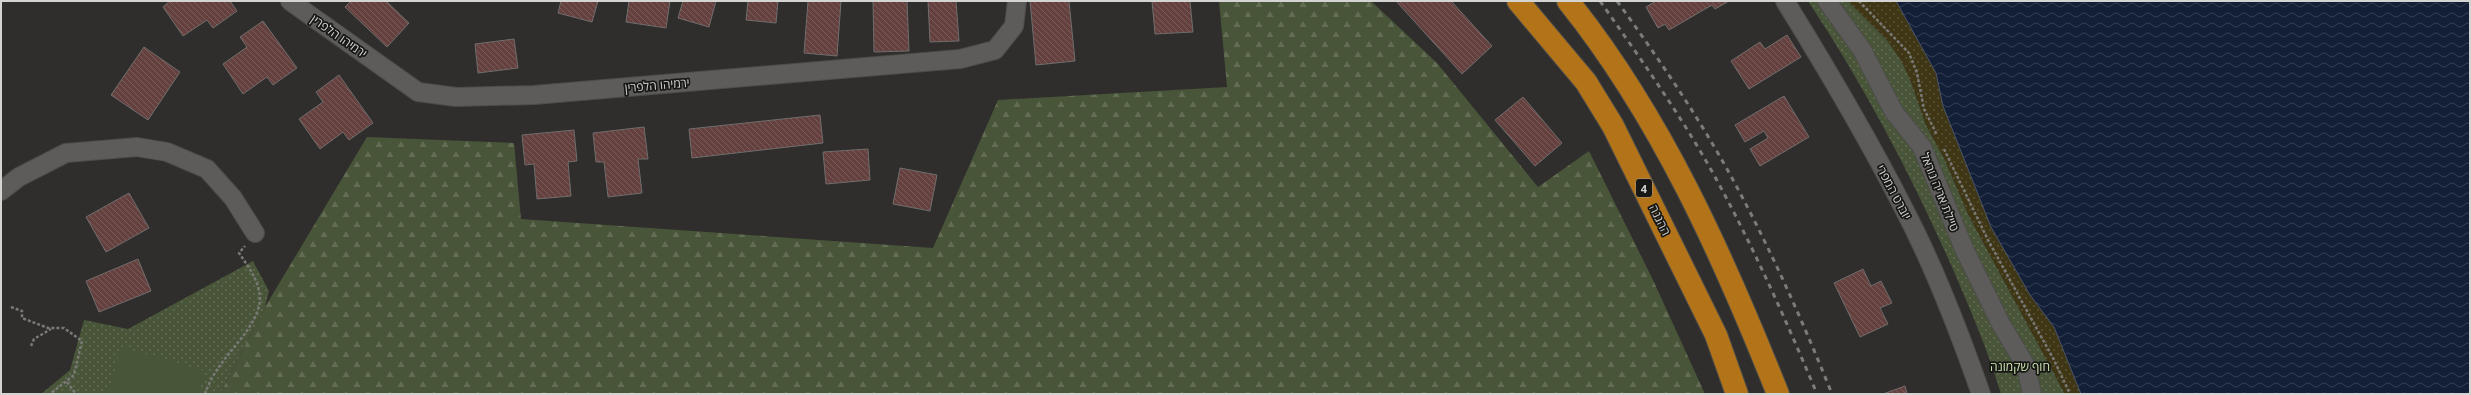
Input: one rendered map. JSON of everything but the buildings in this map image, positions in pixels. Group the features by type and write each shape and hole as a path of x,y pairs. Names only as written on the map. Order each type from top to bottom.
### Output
{"highway":[{"name":"ההגנה","path":"1518,1 1586,82 1614,126 1716,335 1737,394"},
{"path":"1568,1 1594,33 1642,106 1740,299 1778,394"}],"street":[{"name":"ירמיהו הלפרין","path":"290,1 418,92 456,97 534,95 960,59 995,50 1014,26 1017,1"},
{"name":"יוברט המפרי","path":"1785,1 1826,68 1905,210 1959,331 1980,394"},
{"name":"טיילת אריה גוראל","path":"1827,1 1862,50 1894,112 1922,147 1965,251 2001,324 2026,366 2032,394"},
{"path":"1,191 20,177 66,153 136,147 167,152 207,169 233,198 255,233"}],"path":[{"path":"1859,1 1908,53 1917,73 1924,109 1938,137"},
{"path":"1942,144 1988,240 2054,360 2070,394"},
{"path":"205,394 219,366 243,339 260,302 260,292 254,276 239,253 255,233"},
{"path":"11,307 22,311 22,318 53,328 64,328 82,341 74,375 50,394"},
{"path":"31,346 34,339 53,328"},
{"path":"67,382 76,394"}],"green space":[{"path":"1219,1 1371,1 1437,63 1538,187 1589,151 1653,280 1705,394 220,394 265,307 367,137 514,143 521,219 933,248 998,100 1227,87"},
{"name":"חוף שקמונה","path":"1808,1 1848,1 1887,40 1901,60 1910,79 1926,125 1944,158 1969,216 2065,394 2001,394 1985,346 1972,314 1920,198 1886,131 1829,33"},
{"path":"253,261 269,291 265,307 220,394 41,394 70,370 84,320 128,329"},
{"path":"121,347 205,371 198,394 108,394"}],"sand":[{"path":"1848,1 1896,1 1936,73 1943,106 1991,227 2030,295 2054,327 2081,394 2065,394 1969,216 1944,158 1926,125 1910,79 1901,60 1887,40"}],"water":[{"path":"1896,1 2470,1 2470,394 2081,394 2054,327 2030,295 1991,227 1943,106 1936,73"}],"railway":[{"path":"1600,1 1674,108 1714,175 1768,283 1817,394"},
{"path":"1617,1 1674,83 1701,125 1742,196 1783,280 1832,394"}]}
